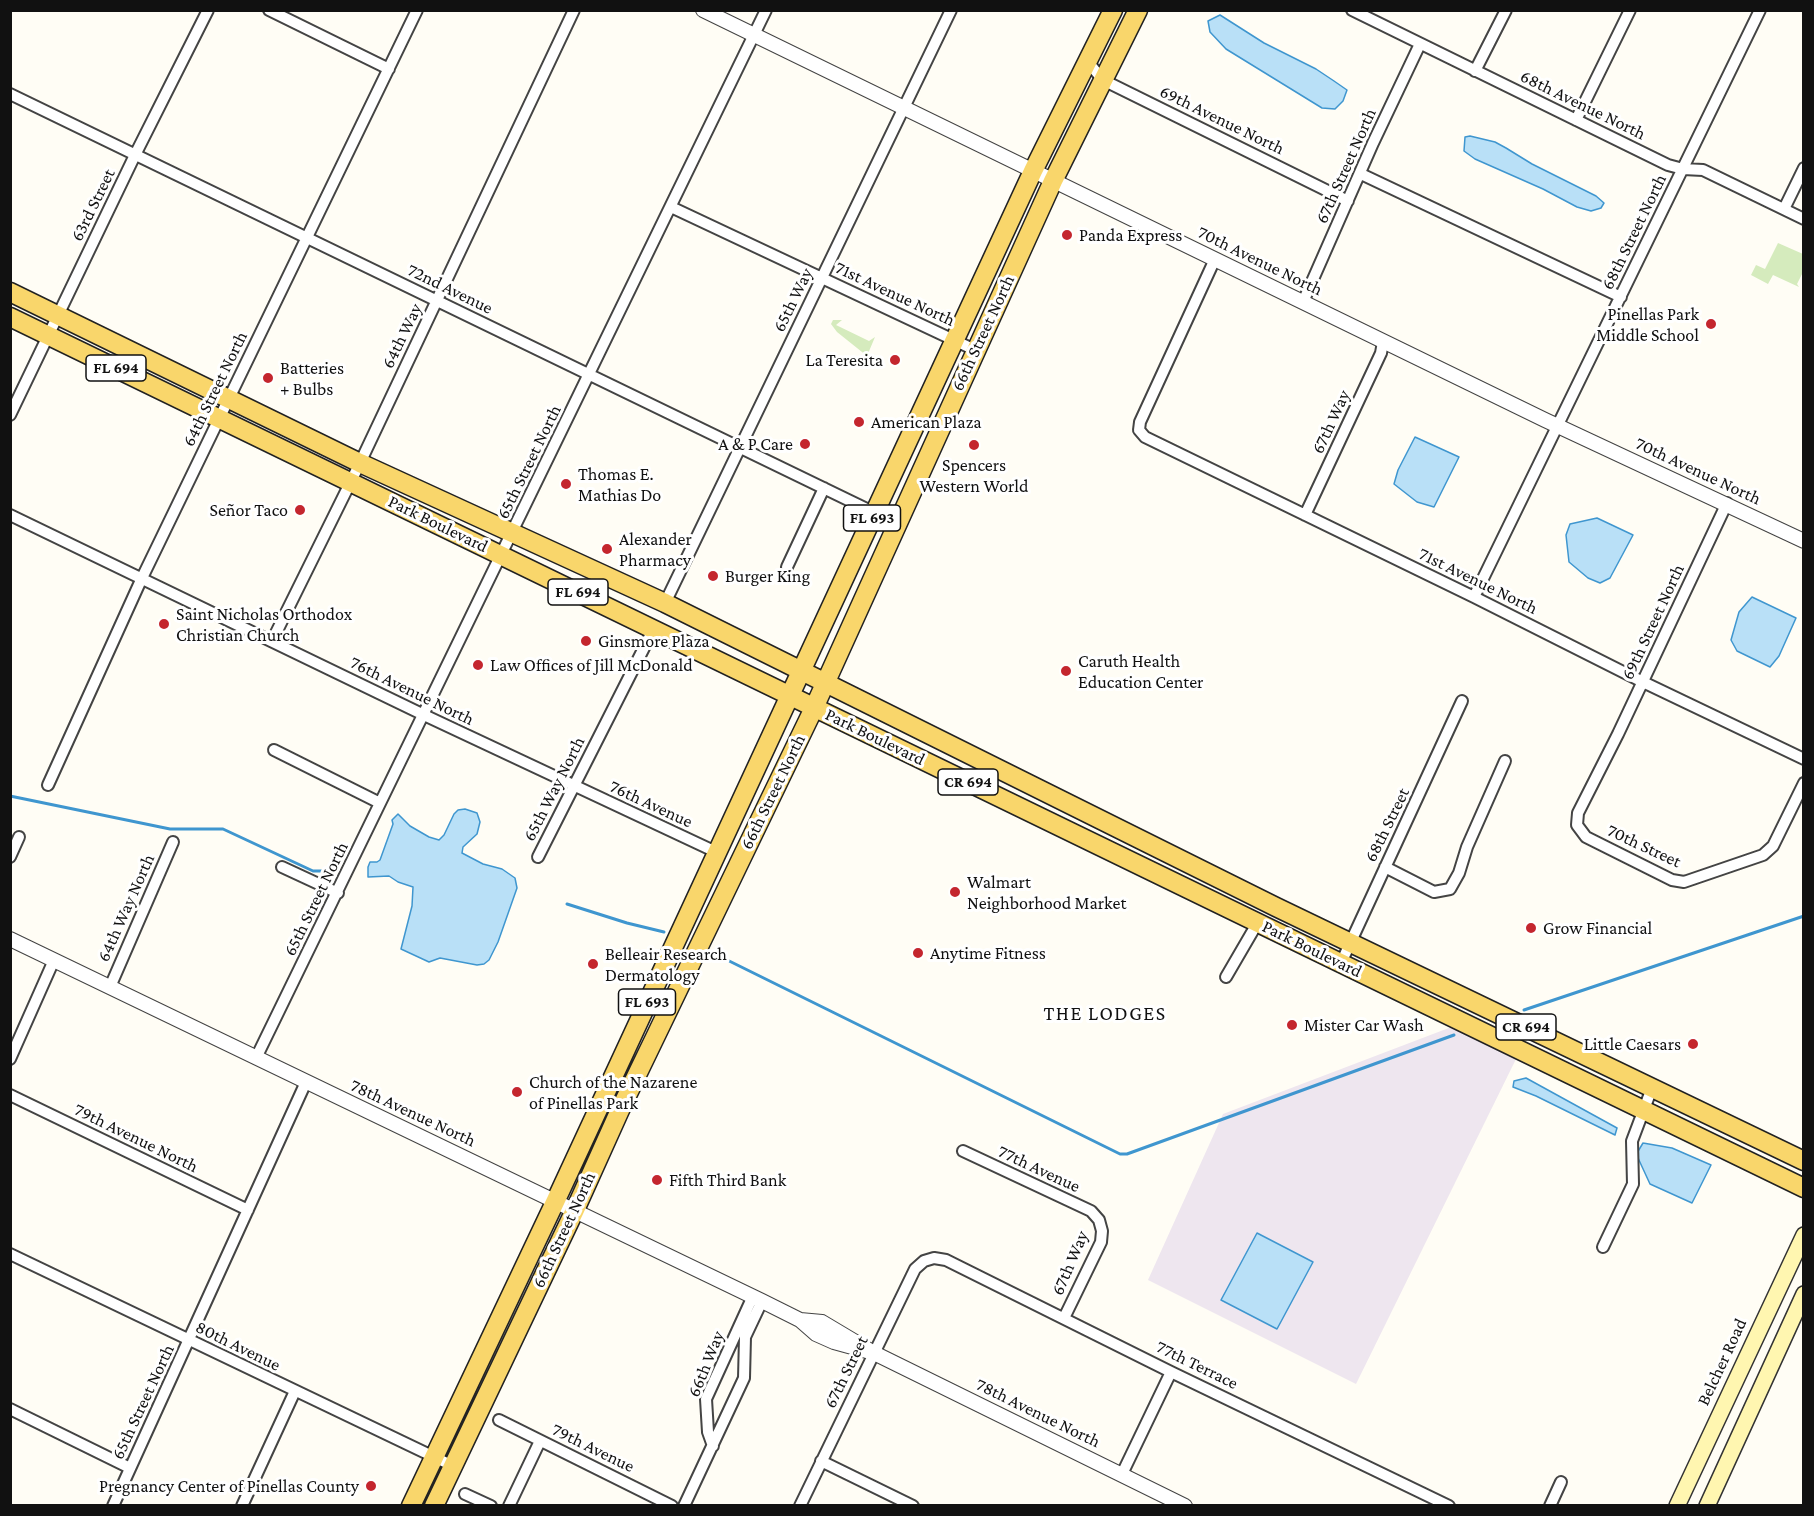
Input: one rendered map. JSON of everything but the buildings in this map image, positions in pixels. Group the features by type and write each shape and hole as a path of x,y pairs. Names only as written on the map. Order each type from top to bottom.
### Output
{"main road":[{"name":"66th Street North","path":"411,1506 556,1200 1033,171 1113,10"},
{"name":"66th Street North","path":"434,1506 575,1210 630,1088 814,708 1053,181 1138,10"},
{"name":"Park Boulevard","path":"10,292 360,463 665,603 1114,827 1803,1161"},
{"name":"Park Boulevard","path":"10,317 1803,1188"},
{"path":"1040,816 1049,813 1059,814 1092,830 1107,833 1114,827"},
{"name":"Belcher Road","path":"1677,1506 1803,1235"},
{"path":"1707,1506 1803,1294"}],"street":[{"name":"63rd Street","path":"11,413 135,155 208,10"},
{"path":"269,10 389,69"},
{"name":"64th Street North","path":"48,785 141,580 417,10"},
{"name":"64th Way","path":"273,641 351,482 574,10"},
{"name":"70th Avenue North","path":"703,10 1383,342 1803,540"},
{"name":"65th Street North","path":"256,1058 766,10"},
{"name":"65th Way","path":"665,603 951,10"},
{"name":"68th Avenue North","path":"1352,10 1668,165 1702,170 1803,219"},
{"path":"1475,71 1506,10"},
{"path":"1576,120 1630,10"},
{"name":"68th Street North","path":"1474,597 1760,10"},
{"name":"67th Street North","path":"1303,302 1373,143 1420,44"},
{"name":"69th Avenue North","path":"1088,62 1103,80 1348,201"},
{"name":"72nd Avenue","path":"10,94 875,513"},
{"path":"1784,209 1803,168"},
{"path":"1361,174 1621,297"},
{"name":"71st Avenue North","path":"671,207 975,350"},
{"name":"71st Avenue North","path":"1215,259 1140,422 1138,430 1145,437 1803,759"},
{"name":"67th Way","path":"1305,515 1381,353 1383,342"},
{"path":"787,567 824,488"},
{"name":"69th Street North","path":"1607,755 1727,503"},
{"name":"76th Avenue North","path":"10,515 573,786"},
{"name":"65th Way North","path":"538,857 654,628"},
{"name":"68th Street","path":"1341,963 1462,701"},
{"path":"274,750 380,803"},
{"name":"70th Street","path":"1607,755 1578,813 1577,825 1586,837 1672,879 1684,882 1763,855 1773,846 1803,783"},
{"path":"1384,867 1434,892 1450,889 1459,873 1467,847 1505,761"},
{"name":"76th Avenue","path":"573,786 716,852"},
{"path":"10,857 19,837"},
{"name":"64th Way North","path":"110,987 173,842"},
{"path":"282,867 338,893"},
{"path":"1226,977 1258,922"},
{"name":"78th Avenue North","path":"10,939 758,1298 800,1320 816,1334 834,1342 874,1353 1185,1506"},
{"path":"10,1059 54,960"},
{"name":"65th Street North","path":"113,1506 306,1082"},
{"path":"1603,1247 1633,1184 1632,1141 1652,1088"},
{"name":"79th Avenue North","path":"10,1095 248,1210"},
{"name":"77th Avenue","path":"963,1151 1091,1211 1099,1220"},
{"name":"67th Way","path":"1064,1318 1101,1242 1102,1231 1099,1220"},
{"name":"80th Avenue","path":"10,1254 453,1466"},
{"name":"77th Terrace","path":"929,1259 946,1260 1449,1506"},
{"name":"67th Street","path":"800,1506 915,1269 929,1259"},
{"name":"66th Way","path":"713,1446 708,1432 706,1399 758,1298"},
{"name":"66th Way","path":"684,1506 744,1378 745,1337 758,1298"},
{"path":"1122,1474 1171,1372"},
{"path":"242,1506 295,1391"},
{"path":"10,1409 130,1468"},
{"name":"79th Avenue","path":"499,1420 672,1506"},
{"path":"509,1506 540,1441"},
{"path":"821,1461 913,1506"},
{"path":"1550,1506 1562,1482"},
{"path":"465,1494 491,1506"}],"shaded area":[{"path":"1454,1026 1517,1057 1356,1384 1148,1280 1223,1114"}],"green space":[{"path":"1778,243 1803,254 1803,272 1797,284 1799,287 1773,275 1768,284 1751,275 1756,265 1765,269"},
{"path":"833,320 842,320 836,325 869,341 875,337 867,356 837,332 831,324"}],"water":[{"path":"1220,15 1264,43 1316,69 1347,90 1343,101 1335,109 1322,108 1226,49 1210,32 1208,21"},
{"path":"1470,136 1495,142 1532,164 1596,196 1604,203 1601,208 1591,211 1577,207 1543,189 1475,159 1464,151 1465,137"},
{"path":"1415,437 1459,457 1434,507 1417,502 1394,484 1398,470"},
{"path":"1597,518 1633,535 1610,578 1600,583 1588,578 1569,562 1566,535 1570,524"},
{"path":"1752,597 1796,618 1779,656 1770,667 1737,651 1731,640 1739,612"},
{"path":"465,809 477,813 480,822 477,834 463,847 462,853 483,864 502,869 515,878 517,888 498,942 489,960 477,965 440,958 429,962 401,949 412,906 413,887 389,876 368,877 368,867 370,862 380,860 393,824 392,820 398,814 410,826 439,840 444,835 454,814 458,810"},
{"path":"1526,1078 1617,1128 1615,1135 1513,1087 1514,1081"},
{"path":"1643,1143 1672,1148 1711,1165 1692,1203 1650,1184 1637,1153"},
{"path":"1257,1233 1313,1262 1277,1329 1221,1300"}],"waterway":[{"path":"10,796 170,829 223,829 313,871 329,871"},
{"path":"567,904 664,932"},
{"path":"1524,1010 1804,916"},
{"path":"713,953 1120,1154 1127,1154 1454,1035"}],"place":[{"name":"Panda Express","path":"1067,235"},
{"name":"Pinellas Park Middle School","path":"1711,324"},
{"name":"La Teresita","path":"895,360"},
{"name":"Batteries + Bulbs","path":"268,378"},
{"name":"American Plaza","path":"859,422"},
{"name":"A & P Care","path":"805,444"},
{"name":"Spencers Western World","path":"974,445"},
{"name":"Thomas E. Mathias Do","path":"566,484"},
{"name":"Señor Taco","path":"300,510"},
{"name":"Alexander Pharmacy","path":"607,549"},
{"name":"Burger King","path":"713,576"},
{"name":"Saint Nicholas Orthodox Christian Church","path":"164,624"},
{"name":"Ginsmore Plaza","path":"586,641"},
{"name":"Law Offices of Jill McDonald","path":"478,665"},
{"name":"Caruth Health Education Center","path":"1066,671"},
{"name":"Walmart Neighborhood Market","path":"955,892"},
{"name":"Grow Financial","path":"1531,928"},
{"name":"Anytime Fitness","path":"918,953"},
{"name":"Belleair Research Dermatology","path":"593,964"},
{"name":"Mister Car Wash","path":"1292,1025"},
{"name":"Little Caesars","path":"1693,1044"},
{"name":"Church of the Nazarene of Pinellas Park","path":"517,1092"},
{"name":"Fifth Third Bank","path":"657,1180"},
{"name":"Pregnancy Center of Pinellas County","path":"371,1486"}],"district":[{"name":"THE LODGES","path":"1105,1014"}]}
